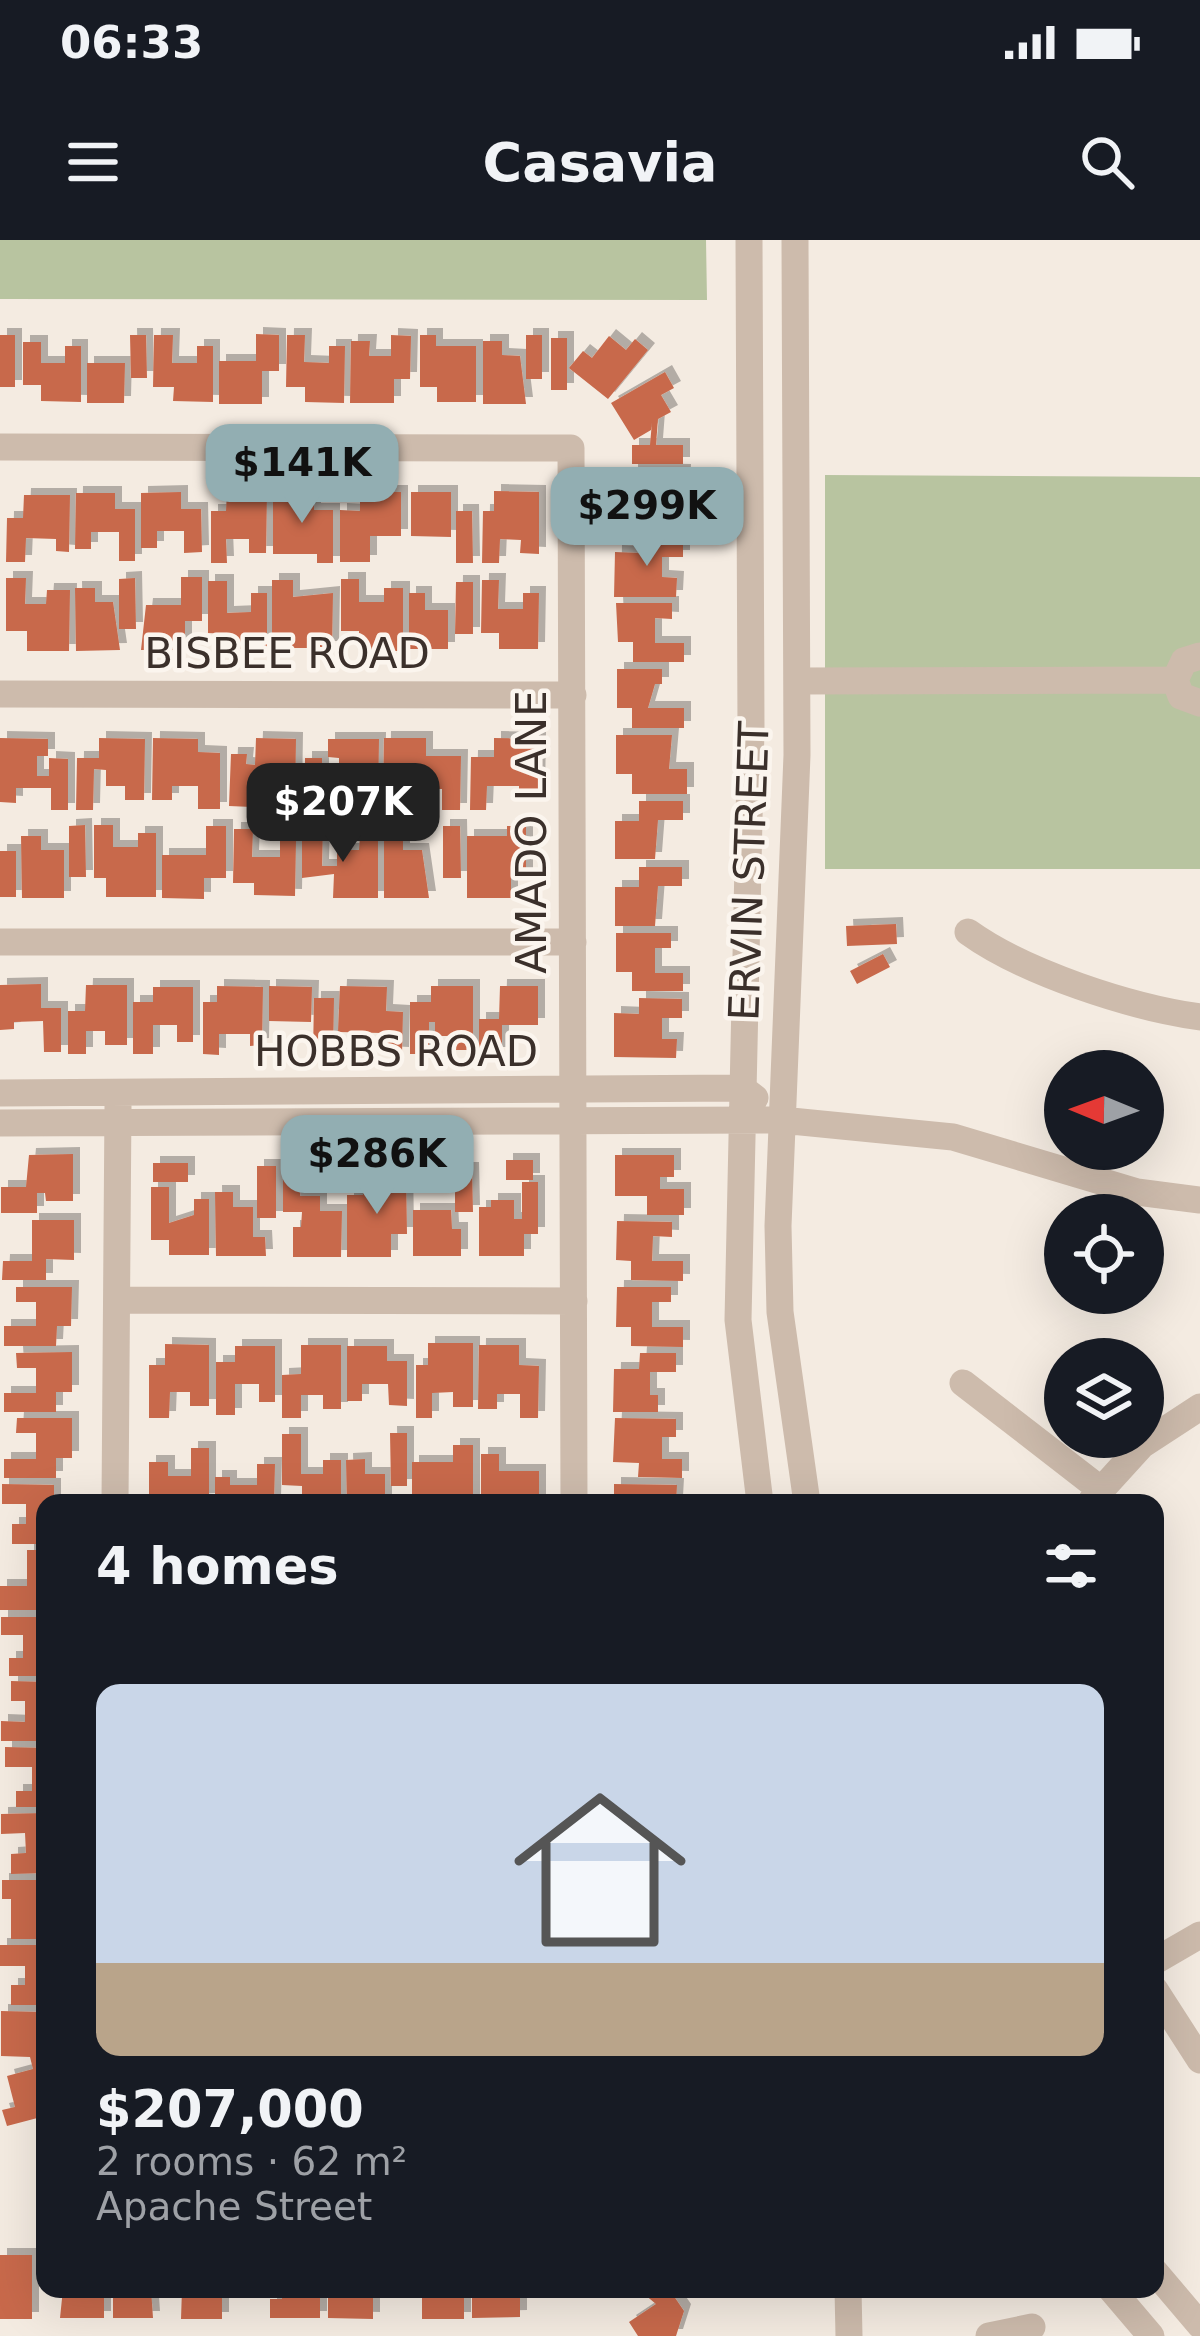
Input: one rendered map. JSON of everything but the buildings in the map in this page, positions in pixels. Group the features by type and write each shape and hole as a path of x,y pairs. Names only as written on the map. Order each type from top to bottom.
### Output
{"street":[{"name":"ERVIN STREET","path":"749,240 751,728 738,1320 759,1494"},
{"name":"ERVIN STREET","path":"795,240 797,681 780,1312 806,1494"},
{"name":"AMADO LANE","path":"0,447 571,448 574,1494"},
{"path":"1200,656 1184,661 1175,680 1181,696 1200,703"},
{"path":"797,681 1175,680"},
{"name":"BISBEE ROAD","path":"0,694 573,695"},
{"path":"968,932 1000,955 1154,1008 1200,1017"},
{"path":"0,942 573,942"},
{"name":"HOBBS ROAD","path":"0,1123 118,1124 575,1106 742,1088"},
{"path":"742,1088 782,1120"},
{"name":"HOBBS ROAD","path":"0,1093 575,1106 739,1123 782,1120 953,1137 1137,1192 1200,1200"},
{"path":"116,1494 118,1093"},
{"path":"117,1300 574,1301"},
{"path":"963,1382 1093,1494"},
{"path":"1097,1494 1142,1445 1200,1407"},
{"path":"1164,1956 1200,1935"},
{"path":"1164,2004 1200,2060"},
{"path":"1164,2283 1200,2325"},
{"path":"848,2298 849,2336"},
{"path":"1119,2298 1151,2336"},
{"path":"989,2336 1032,2327"}],"green space":[{"path":"0,240 706,240 707,300 0,299"},
{"path":"825,475 1200,477 1200,869 825,869"}]}
